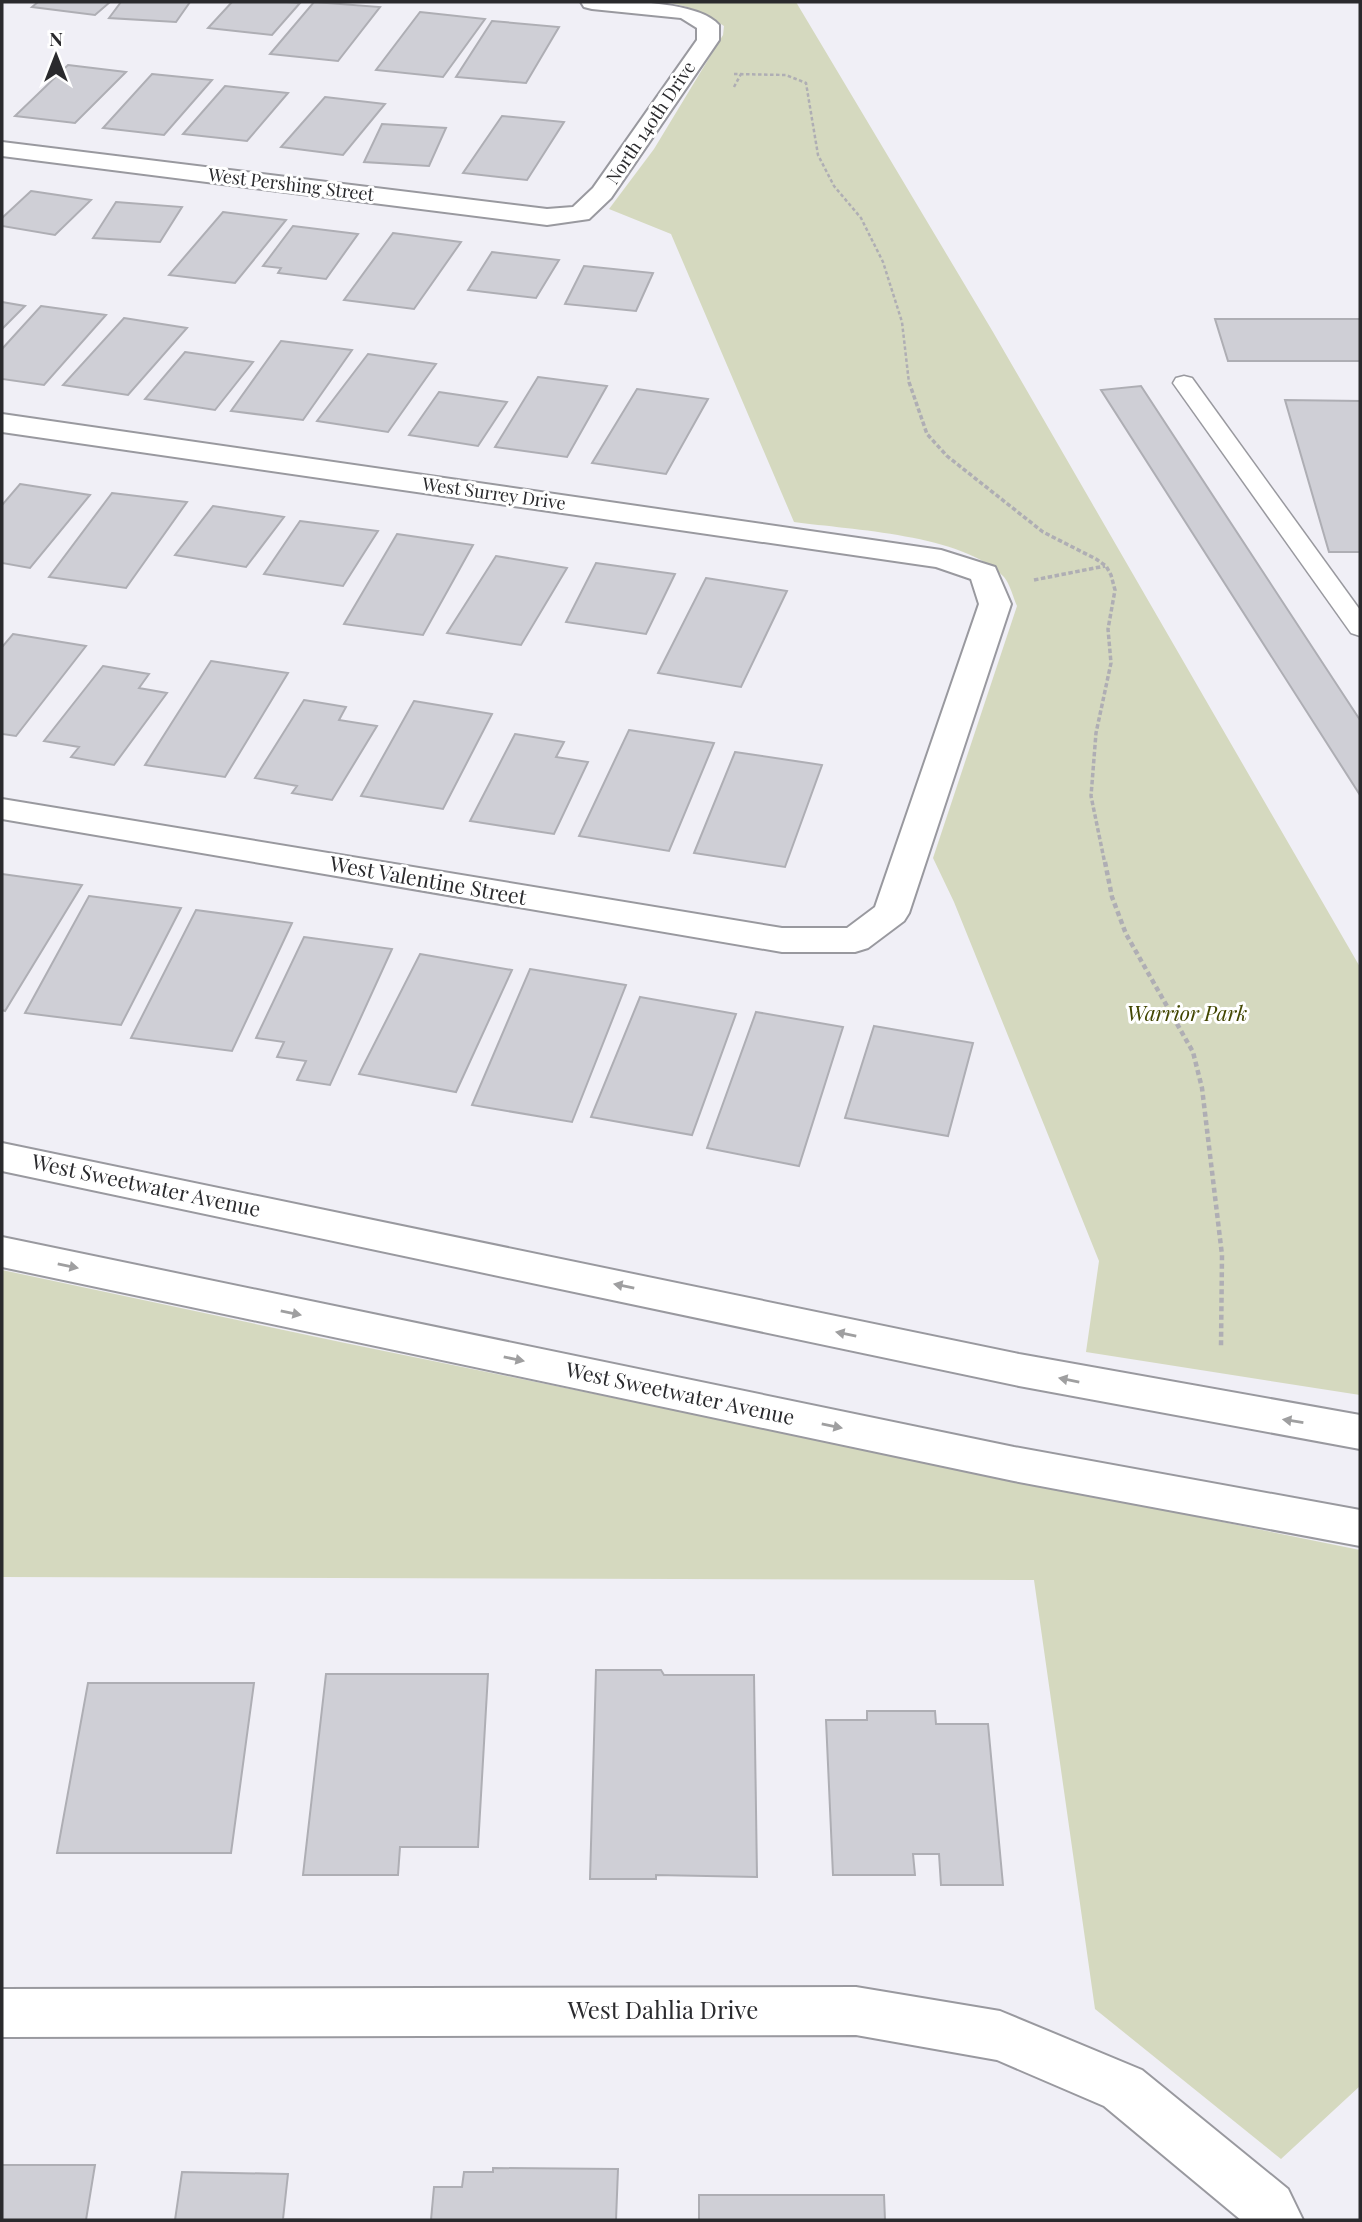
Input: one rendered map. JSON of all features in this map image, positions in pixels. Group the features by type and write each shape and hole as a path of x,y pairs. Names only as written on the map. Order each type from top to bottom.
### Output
{"street":[{"name":"North 140th Drive","path":"580,214 602,193 708,40 708,25 687,12 592,2"},
{"name":"West Pershing Street","path":"2,149 547,217 580,214"},
{"name":"West Surrey Drive","path":"2,422 942,559 984,573 995,604 891,913 855,940"},
{"name":"West Valentine Street","path":"2,809 782,940 855,940"},
{"name":"West Sweetwater Avenue","path":"2,1157 962,1359 1206,1407 1360,1432"},
{"name":"West Sweetwater Avenue","path":"2,1252 1014,1464 1360,1528"},
{"name":"West Dahlia Drive","path":"2,2013 856,2011 1000,2036 1123,2088 1273,2214"}],"lane":[{"path":"1184,383 1360,628"}],"path":[{"path":"729,74 786,75 806,83 812,113 811,130 818,155 834,186 861,218 883,262 902,322 909,383 927,434 947,456 1043,532 1106,566 1115,590 1108,629 1111,663 1096,733 1091,796 1112,897 1126,933 1193,1052 1202,1088 1222,1255 1221,1346"},
{"path":"734,88 741,74"},
{"path":"1033,580 1106,566"}],"green space":[{"name":"Warrior Park","path":"661,2 796,2 993,332 1360,967 1360,1395 1086,1352 1099,1261 954,902 933,858 1017,606 1004,577 986,563 962,551 905,536 794,522 671,234 609,209 654,149 723,35 724,26 709,17 686,7"},
{"path":"2,1270 345,1343 1360,1550 1360,2086 1281,2159 1095,2009 1034,1580 2,1577"}],"building":[{"path":"38,2 110,2 95,15 32,7"},
{"path":"121,2 190,2 176,22 109,18"},
{"path":"232,2 300,3 272,35 208,28"},
{"path":"314,2 380,7 338,61 270,54"},
{"path":"420,12 485,19 443,77 376,70"},
{"path":"492,21 559,27 526,83 456,77"},
{"path":"68,65 126,72 75,123 15,116"},
{"path":"152,74 212,80 164,135 103,128"},
{"path":"225,86 288,93 247,141 183,134"},
{"path":"325,97 385,104 343,155 281,147"},
{"path":"502,116 564,122 527,180 463,173"},
{"path":"382,124 446,128 429,166 364,162"},
{"path":"31,191 91,200 55,235 2,226 2,218"},
{"path":"116,202 182,207 160,242 93,238"},
{"path":"223,212 286,220 235,283 169,275"},
{"path":"293,226 358,234 326,279 278,273 281,268 263,266"},
{"path":"393,233 461,242 414,309 344,300"},
{"path":"492,252 559,260 536,298 468,290"},
{"path":"584,266 653,273 636,311 565,304"},
{"path":"2,302 25,306 2,329"},
{"path":"41,306 106,315 44,385 2,379 2,349"},
{"path":"124,318 187,328 128,395 63,385"},
{"path":"1215,319 1360,319 1360,361 1228,361"},
{"path":"281,341 352,350 303,420 231,411"},
{"path":"185,352 253,362 215,410 145,399"},
{"path":"368,354 436,364 388,432 317,421"},
{"path":"538,377 607,386 567,457 495,447"},
{"path":"1141,386 1360,720 1360,795 1101,390"},
{"path":"637,389 708,399 666,474 592,463"},
{"path":"439,392 507,402 478,446 409,435"},
{"path":"1285,400 1360,401 1360,552 1329,552"},
{"path":"20,484 90,495 30,568 2,563 2,505"},
{"path":"112,493 187,502 126,588 49,577"},
{"path":"213,506 284,517 246,567 175,555"},
{"path":"300,521 378,531 343,586 264,574"},
{"path":"397,534 473,545 423,635 344,624"},
{"path":"496,556 567,568 521,645 447,633"},
{"path":"596,563 675,574 646,634 566,622"},
{"path":"706,578 787,591 741,687 658,673"},
{"path":"13,634 86,646 16,736 2,734 2,647"},
{"path":"211,661 288,673 225,777 145,765"},
{"path":"103,666 149,674 139,688 167,693 114,765 71,757 79,747 44,741"},
{"path":"304,700 346,707 339,720 377,726 332,800 292,793 297,786 255,778"},
{"path":"414,701 492,714 443,809 361,796"},
{"path":"629,730 714,743 669,851 579,836"},
{"path":"515,734 564,742 556,757 588,762 554,834 470,821"},
{"path":"735,752 822,765 785,867 694,853"},
{"path":"2,874 82,885 5,1011 2,1010"},
{"path":"89,896 181,908 121,1025 25,1013"},
{"path":"196,910 292,923 232,1051 131,1038"},
{"path":"304,937 392,949 330,1085 297,1080 306,1061 277,1057 284,1042 256,1038"},
{"path":"420,954 512,970 456,1092 359,1074"},
{"path":"530,969 626,985 572,1122 472,1105"},
{"path":"640,997 736,1014 692,1135 591,1117"},
{"path":"756,1012 843,1027 799,1166 707,1148"},
{"path":"874,1026 973,1043 948,1136 845,1118"},
{"path":"596,1670 661,1670 664,1675 754,1675 757,1877 656,1875 656,1879 590,1879"},
{"path":"326,1674 488,1674 478,1847 400,1847 398,1875 303,1875"},
{"path":"88,1683 254,1683 231,1853 57,1853"},
{"path":"867,1711 935,1711 936,1724 988,1724 1003,1885 941,1885 939,1854 913,1854 915,1875 833,1875 826,1720 867,1720"},
{"path":"2,2165 95,2165 86,2220 2,2220"},
{"path":"493,2168 618,2169 616,2220 431,2220 434,2187 462,2187 464,2172 493,2172"},
{"path":"182,2172 288,2174 283,2219 351,2220 175,2220"},
{"path":"699,2195 884,2195 885,2220 699,2220"}]}
